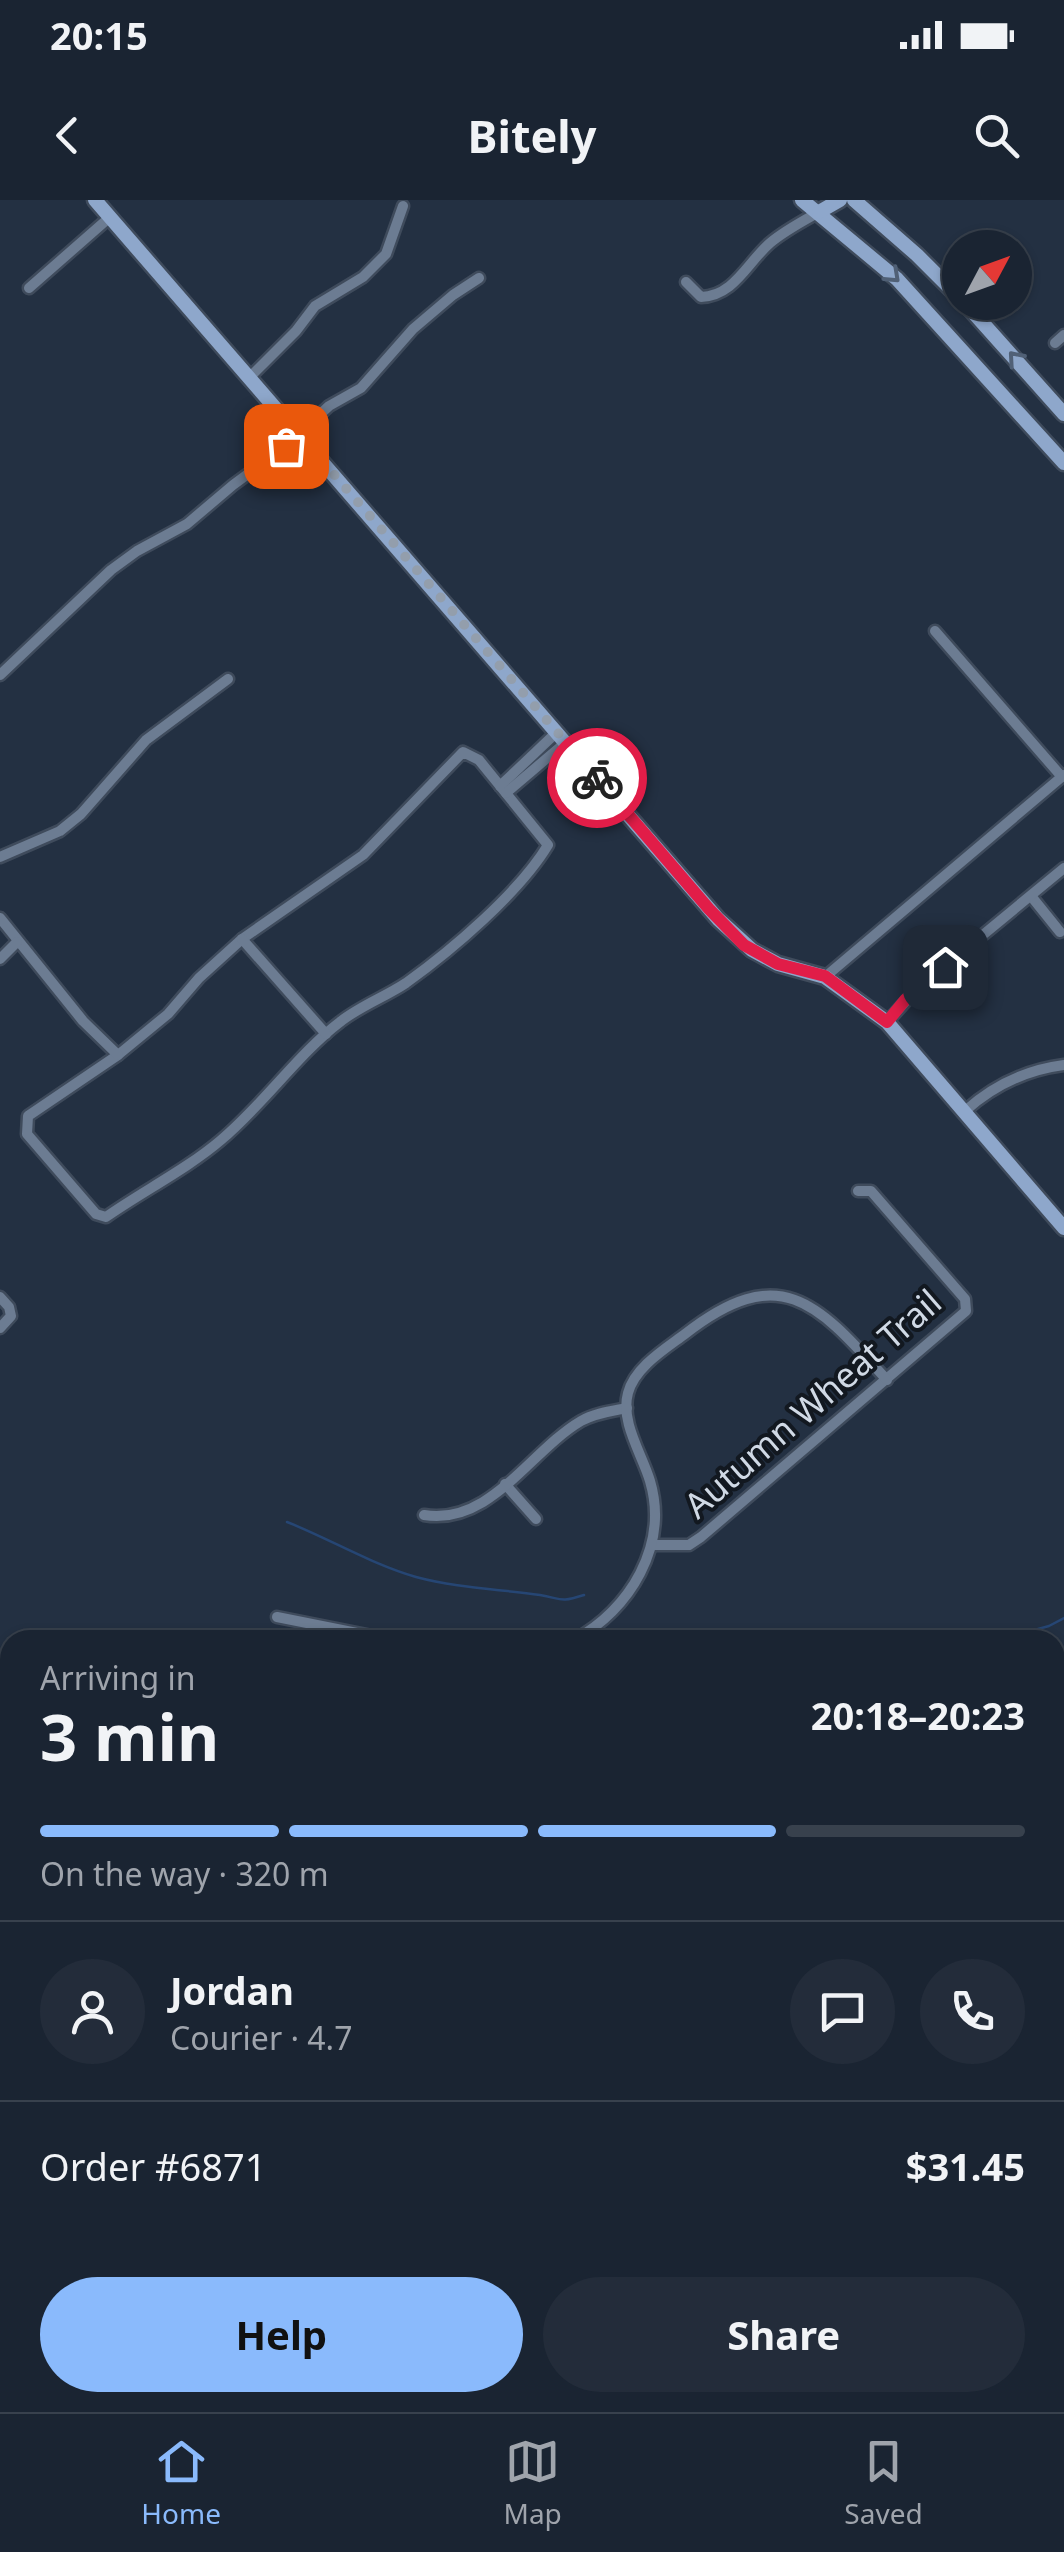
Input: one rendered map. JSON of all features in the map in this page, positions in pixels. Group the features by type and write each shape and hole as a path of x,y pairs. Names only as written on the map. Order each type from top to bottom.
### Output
{"street":[{"path":"802,200 897,278 1064,463"},
{"path":"686,282 701,298 715,297 726,291 771,242 840,200"},
{"path":"854,200 942,280"},
{"path":"28,288 105,206 709,909 744,945 778,964 825,976 887,1022 1064,1228"},
{"path":"249,378 315,306 363,277 386,254 403,206"},
{"path":"0,676 111,570 187,524 329,406 372,378 413,329 480,278"},
{"path":"980,320 1064,414"},
{"path":"825,976 1063,776 934,631"},
{"path":"0,858 60,830 81,814 146,740 228,678"},
{"path":"503,789 562,737"},
{"path":"464,752 479,760 548,845 472,930 405,984 342,1020 262,1104 217,1144 106,1217 96,1214 26,1134 28,1116 118,1055 168,1014 199,978 242,939 363,855 464,752"},
{"path":"887,1022 916,990 1064,868"},
{"path":"1031,896 1060,932"},
{"path":"0,918 83,1021 118,1055"},
{"path":"242,939 326,1034"},
{"path":"0,959 16,942"},
{"path":"965,1111 1007,1080 1064,1065"},
{"name":"Autumn Wheat Trail","path":"653,1545 688,1545 701,1537 966,1311 965,1299 871,1191 858,1191"},
{"path":"590,1630 625,1597 648,1561 653,1545 654,1494 627,1408 630,1388 653,1359 713,1312 750,1296 784,1296 818,1310 888,1380"},
{"path":"0,1297 9,1307 10,1316 0,1328"},
{"path":"424,1515 460,1515 479,1506 565,1432 586,1419 627,1408"},
{"path":"504,1484 536,1519"},
{"path":"277,1617 344,1630"},
{"path":"319,1630 320,1625"}],"waterway":[{"path":"287,1522 416,1577 561,1600 584,1595"},
{"path":"1034,1630 1064,1618"}],"way so far":[{"path":"286,446 299,434 597,778"}],"route":[{"path":"597,778 718,920 762,956 786,967 825,976 887,1022 905,1000 945,967"}]}
